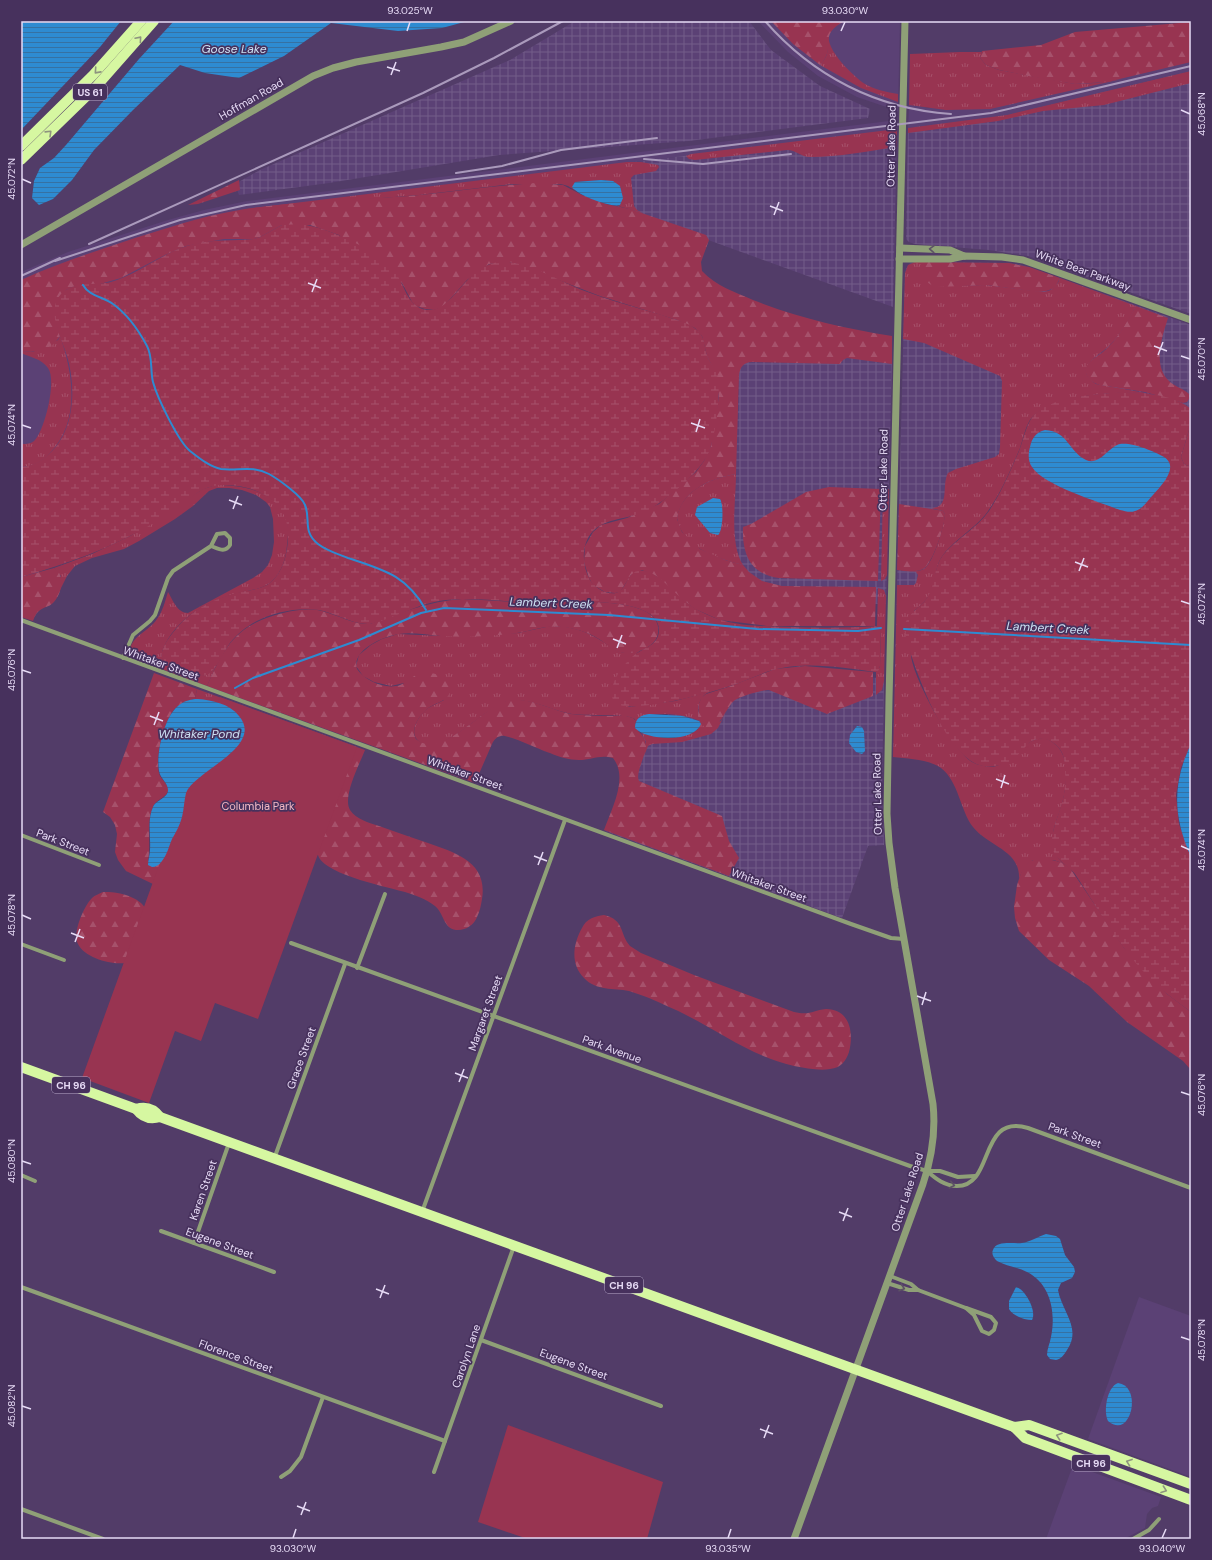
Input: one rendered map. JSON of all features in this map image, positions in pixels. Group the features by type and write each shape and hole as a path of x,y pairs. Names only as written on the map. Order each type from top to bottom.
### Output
{"main road":[{"name":"US 61","path":"21,146 93,75 141,21"},
{"name":"US 61","path":"21,160 95,88 154,21"},
{"name":"CH 96","path":"21,1067 136,1109 140,1115 152,1119 160,1117 1014,1427 1024,1438 1191,1500"},
{"name":"CH 96","path":"1014,1427 1029,1425 1191,1484"}],"street":[{"name":"Hoffman Road","path":"21,245 313,76 333,68 356,62 464,42 511,21"},
{"name":"Otter Lake Road","path":"794,1539 927,1171 934,1140 934,1112 889,843 887,796 905,21"},
{"name":"White Bear Parkway","path":"900,248 950,250 964,256"},
{"name":"White Bear Parkway","path":"900,259 950,259 964,256 1009,258 1031,262 1191,320"},
{"path":"123,658 128,643 134,634 150,622 155,615 168,578 173,571 211,546 215,537 219,533 225,533 231,539 230,546 224,550 211,546"},
{"name":"Whitaker Street","path":"21,620 891,938 904,939"},
{"name":"Margaret Street","path":"422,1212 565,820"},
{"name":"Park Street","path":"21,836 99,865"},
{"path":"357,968 385,894"},
{"name":"Park Avenue","path":"291,943 345,964 927,1171"},
{"path":"21,944 64,960"},
{"name":"Grace Street","path":"274,1159 345,964"},
{"name":"Park Street","path":"927,1171 937,1180 955,1186 964,1186 972,1183 982,1167 996,1135 1006,1128 1020,1126 1191,1188"},
{"name":"Karen Street","path":"194,1243 230,1143"},
{"path":"927,1171 940,1171 958,1177 976,1176"},
{"path":"21,1176 35,1180"},
{"name":"Eugene Street","path":"161,1231 274,1272"},
{"name":"Carolyn Lane","path":"434,1472 514,1245"},
{"path":"888,1279 909,1290 918,1290"},
{"path":"888,1279 911,1284 918,1290 991,1317 996,1323 994,1330 989,1334 982,1331 974,1315 966,1308"},
{"name":"Florence Street","path":"21,1287 445,1441"},
{"name":"Eugene Street","path":"481,1340 661,1406"},
{"path":"281,1477 293,1468 301,1457 323,1397"},
{"path":"21,1509 103,1539"},
{"path":"1133,1539 1149,1530 1159,1519"}],"shaded area":[{"path":"575,21 749,21 771,50 820,86 870,109 868,118 689,141 499,155 329,183 239,195 235,184 260,170 510,60"},
{"path":"758,21 900,21 898,111 857,97 818,76 788,52"},
{"path":"1191,62 1191,71 1003,116 908,128 909,104 929,108"},
{"path":"1191,71 1191,314 1028,256 989,250 915,244 906,239 908,128 1003,116"},
{"path":"897,120 897,130 345,197 109,373 21,617 21,272 68,252 168,220 204,210 247,201"},
{"path":"897,130 893,307 631,212 625,163"},
{"path":"910,263 1004,263 1022,265 1191,325 1191,431 1031,374 985,502 953,491 918,589 897,587 905,273"},
{"path":"707,291 892,357 886,604 703,601"},
{"path":"776,675 884,678 882,791 884,845 868,846 842,918 605,831 645,723"},
{"path":"1139,1297 1191,1316 1191,1477 1088,1439"},
{"path":"1073,1465 1161,1497 1158,1506 1152,1508 1147,1514 1145,1528 1124,1539 1046,1539"}],"green space":[{"path":"771,21 845,21 831,31 825,59 820,65 793,44"},
{"path":"1191,22 1191,62 1107,82 1075,84 1049,80 999,70 986,65 980,58 982,51 1041,45 1075,32"},
{"path":"829,35 831,48 848,69 869,86 898,94 898,102 861,88 820,65 827,53"},
{"path":"982,51 980,58 986,65 999,70 1075,84 1097,83 1122,79 990,109 946,110 909,105 910,54"},
{"path":"1191,71 1191,83 1104,105 1043,111 998,121 908,133 908,128 1007,115"},
{"path":"897,129 897,147 854,154 810,157 787,150 695,160 689,159 686,156 691,154"},
{"path":"627,162 641,162 658,165 659,167 656,171 634,175 631,178 634,206 637,210 643,213 618,206 620,205 606,180 575,182 574,189 576,191 561,184 512,184 419,195 246,209"},
{"path":"239,180 240,190 198,204 188,205"},
{"path":"538,183 563,185 582,195 606,204 630,209 706,235 709,240 701,262 702,271 713,281 739,294 804,317 856,330 892,336 892,364 847,358 840,364 752,362 743,366 739,375 736,474 708,482 691,493 680,509 677,519 682,532 700,549 725,560 743,565 749,572 762,581 782,586 876,587 875,626 767,626 720,620 695,609 677,596 656,576 642,570 631,575 620,592 605,592 593,585 584,562 585,546 593,532 601,525 627,518 659,504 696,472 704,461 711,446 719,396 712,366 707,356 702,336 695,328 677,320 600,296 517,264 508,262 489,264 467,280 443,307 434,310 425,309 416,306 412,302 402,283 339,235 310,225 282,225 254,239 224,239 186,246 165,255 121,278 100,284 72,287 66,290 55,309 60,336 52,345 43,350 32,352 21,351 21,280 63,263 135,238 209,216 234,211 299,203 409,196 506,185"},
{"path":"300,224 337,234 375,254 393,269 410,299 420,308 427,310 437,309 446,303 472,276 482,268 494,263 509,262 528,266 592,294 680,321 700,332 707,355 717,375 719,391 717,414 709,452 703,462 679,488 650,509 638,514 611,521 593,531 586,542 584,554 585,567 591,582 603,591 613,593 624,587 634,572 643,571 652,573 684,601 696,609 718,619 738,624 812,628 879,626 881,628 879,670 876,672 829,666 793,666 768,672 734,685 687,698 651,705 622,706 614,702 612,696 613,684 619,672 632,657 656,641 658,636 659,631 655,619 644,611 627,605 606,603 536,603 463,599 430,603 370,624 357,623 319,610 295,610 270,615 248,626 238,634 209,674 201,676 185,673 167,665 162,658 162,650 176,629 189,616 213,601 231,594 256,589 271,582 282,567 286,554 288,529 283,513 277,504 262,493 248,488 232,485 206,488 195,494 168,515 121,541 72,561 21,577 21,467 38,462 52,451 60,442 69,419 72,406 72,380 70,368 59,335 54,312 58,298 63,292 75,286 111,282 122,278 183,247 209,241 254,239 282,225"},
{"path":"915,262 921,262 934,286 986,285 1043,292 1054,288 1060,278 1136,306 1128,322 1118,336 1091,361 1086,372 1090,379 1096,384 1151,394 1123,393 1086,396 1068,399 1052,404 1039,411 1028,423 1017,456 994,501 979,522 952,545 941,558 932,590 924,602 914,611 911,656 914,667 926,697 935,713 954,743 964,755 972,762 981,765 990,767 999,765 1008,760 1031,741 1040,738 1048,739 1057,746 1064,759 1066,766 1065,790 1054,828 1053,839 1054,848 1058,857 1067,865 1054,860 1033,860 1024,868 1019,880 1018,870 1010,855 987,840 973,827 965,813 956,788 941,768 918,760 893,757 897,585 914,585 918,575 916,572 912,572 924,569 935,552 941,535 945,514 943,511 931,508 937,507 943,500 948,473 956,469 995,457 999,454 1000,447 1002,381 1000,376 924,343 903,339 905,273 908,265"},
{"path":"921,262 1009,263 1029,267 1060,278 1055,288 1038,292 986,285 937,287 929,284 924,278"},
{"path":"1136,306 1168,318 1161,342 1161,368 1164,375 1170,382 1189,394 1189,399 1187,402 1183,403 1145,392 1100,385 1094,383 1087,377 1087,365 1114,341"},
{"path":"60,336 68,365 72,396 66,426 60,440 47,456 34,465 21,467 21,444 27,444 35,440 43,426 49,404 51,383 48,368 39,360 21,353 21,351 33,352 58,340"},
{"path":"1121,392 1167,397 1184,404 1191,409 1191,423 1181,457 1184,464 1191,467 1191,744 1181,768 1176,795 1179,824 1191,857 1191,1012 1162,990 1141,969 1111,930 1075,874 1060,860 1053,850 1052,838 1054,826 1065,791 1064,761 1060,749 1049,740 1038,739 1033,740 1016,757 1002,765 990,767 983,766 969,760 956,747 932,708 914,663 904,629 907,620 924,602 930,593 938,565 943,555 989,511 1012,467 1030,421 1036,413 1045,407 1065,399"},
{"path":"1191,423 1191,467 1184,464 1181,457"},
{"path":"736,474 734,521 736,545 743,565 713,555 694,544 686,537 680,528 677,518 680,508 685,500 699,487 708,482"},
{"path":"216,485 248,488 268,496 283,511 287,521 288,533 283,564 272,581 260,588 213,601 183,621 168,639 163,649 162,658 169,666 177,670 200,676 208,673 216,666 207,686 135,659 130,656 130,649 135,639 153,624 159,616 168,592 178,608 181,611 188,613 262,572 268,565 272,555 274,542 273,519 270,507 266,502 256,495 242,490 217,488 209,491 193,506 175,519 139,541 124,549 92,558 75,566 67,576 59,592 61,576 54,568 92,554 132,535 203,489"},
{"path":"829,487 881,489 878,581 779,578 769,576 755,567 746,554 743,527 751,524 806,492"},
{"path":"883,489 889,489 887,575 885,579 881,581"},
{"path":"899,504 943,511 945,514 941,535 931,560 927,566 917,571 897,570"},
{"path":"54,568 58,571 61,580 59,595 51,604 38,612 33,621 21,617 21,577"},
{"path":"878,588 884,590 886,596 884,681 882,690 876,695 876,672 880,667 881,628 877,626"},
{"path":"462,599 534,603 585,602 628,605 645,611 656,620 658,633 654,642 650,646 640,651 630,653 617,652 586,632 571,628 555,627 544,627 509,634 481,636 452,637 404,633 393,635 378,641 364,650 356,662 357,669 370,681 382,685 394,686 402,684 416,675 430,673 440,675 450,684 450,690 447,697 427,709 418,719 414,731 416,739 426,744 437,743 448,739 494,707 511,700 529,701 571,714 592,716 626,716 633,718 636,721 638,730 644,737 646,745 638,774 639,781 722,816 729,841 739,858 729,876 604,830 614,804 619,784 617,766 613,758 600,757 583,760 568,759 510,737 501,736 494,740 475,783 207,686 220,659 234,638 254,623 267,618 293,611 312,610 322,611 358,623 370,624 426,605"},
{"path":"551,626 567,627 583,631 619,652 625,653 641,650 622,672 612,693 629,707 675,701 709,692 702,697 700,701 698,713 700,721 686,716 654,714 640,717 636,723 635,719 630,717 572,714 517,700 500,704 444,741 434,745 424,744 415,737 414,732 417,722 428,708 444,700 404,683 391,686 374,682 363,676 356,666 359,655 371,645 382,639 398,634 443,636 518,633"},
{"path":"805,666 873,672 873,696 827,714 766,690 735,700 721,720 712,727 707,727 701,724 698,716 699,704 701,698 706,694 775,669"},
{"path":"154,673 197,689 195,699 183,703 173,711 166,724 161,741 158,767 160,775 168,787 168,792 155,804 151,813 148,862 249,708 365,750 356,771 348,797 350,810 356,816 367,822 449,851 468,861 480,876 483,886 480,908 474,923 463,930 452,929 448,926 438,909 428,901 409,893 343,874 322,862 318,855 153,884 126,871 118,860 115,852 117,834 115,825 110,817 103,812"},
{"path":"197,689 249,708 225,706 211,701 195,699"},
{"name":"Columbia Park","path":"220,697 357,747 258,1019 215,1003 201,1041 175,1031 149,1103 82,1078"},
{"path":"726,712 718,728 711,734 682,742 652,744 648,746 644,756 646,742 642,733 666,738 685,736 699,728 701,722 701,724 721,721"},
{"path":"1037,859 1055,860 1070,868 1124,948 1167,994 1191,1012 1191,1070 1183,1061 1127,1022 1089,986 1049,960 1019,931 1015,918 1014,907 1017,885 1023,867 1030,861"},
{"path":"103,892 114,892 127,895 143,904 146,909 125,963 113,963 99,960 86,953 78,944 77,933 82,913 92,898"},
{"path":"604,915 611,917 619,924 630,946 641,953 694,975 794,1012 808,1013 826,1009 834,1010 840,1013 848,1023 851,1037 849,1052 846,1058 842,1064 837,1067 826,1070 803,1068 779,1062 752,1051 683,1013 649,998 629,991 594,985 584,978 577,967 574,954 575,947 579,934 586,922 594,917"},
{"path":"508,1425 663,1482 647,1539 528,1539 478,1522"}],"water":[{"path":"21,21 121,21 100,47 21,130"},
{"name":"Goose Lake","path":"174,21 468,21 442,28 398,31 331,23 284,56 239,78 205,73 180,65 94,150 72,180 53,199 39,205 32,198 34,181 40,168 54,158 66,145 139,59"},
{"path":"601,180 613,181 620,186 623,198 620,205 609,205 594,200 580,194 572,187 575,182"},
{"path":"1045,430 1053,431 1059,434 1080,456 1086,460 1096,460 1120,444 1130,444 1164,457 1168,461 1170,471 1160,487 1138,510 1128,512 1120,510 1072,492 1038,474 1031,465 1029,460 1029,452 1035,436 1039,432"},
{"path":"713,498 720,499 722,507 722,523 720,533 718,535 710,533 695,515 697,507"},
{"name":"Whitaker Pond","path":"198,699 220,703 231,708 239,716 245,727 243,738 236,748 201,776 186,793 180,823 165,856 159,865 152,867 148,865 150,852 151,812 153,807 166,795 168,790 167,785 159,771 158,764 162,736 173,711 187,701"},
{"path":"643,715 682,716 699,721 701,724 696,730 680,737 670,738 649,736 635,728 635,725 637,719"},
{"path":"857,726 862,727 864,731 865,751 862,754 856,752 849,743 850,735"},
{"path":"1191,744 1191,857 1181,828 1177,800 1180,773"},
{"path":"1046,1234 1056,1236 1060,1239 1065,1255 1074,1267 1075,1272 1072,1278 1061,1283 1058,1290 1070,1320 1072,1334 1071,1342 1066,1352 1061,1358 1056,1360 1050,1359 1047,1355 1053,1318 1050,1300 1042,1284 1027,1272 997,1261 992,1253 998,1245 1031,1241"},
{"path":"1016,1287 1023,1292 1032,1306 1032,1320 1019,1317 1013,1314 1009,1309 1009,1301"},
{"path":"1118,1383 1126,1386 1130,1393 1132,1402 1128,1419 1123,1424 1116,1425 1108,1421 1106,1406 1111,1389"}],"waterway":[{"path":"83,285 89,292 118,308 128,318 140,335 149,350 153,382 159,398 174,429 190,451 205,462 217,468 263,471 278,480 303,501 307,510 308,530 318,544 325,549 373,566 393,575 410,589 426,610"},
{"name":"Lambert Creek","path":"235,688 253,678 359,640 421,613 444,608 609,615 757,629 858,631 881,628"},
{"name":"Lambert Creek","path":"904,629 1191,645"}],"railway":[{"path":"89,244 423,93 494,58 563,21"},
{"path":"765,21 784,41 804,58 825,73 848,86 872,97 897,105 924,111 951,114"},
{"path":"55,261 180,220 246,205 991,113 1191,66"},
{"path":"456,173 502,166 561,150 657,138"},
{"path":"644,159 703,164 791,154"},
{"path":"21,276 60,258"}]}
